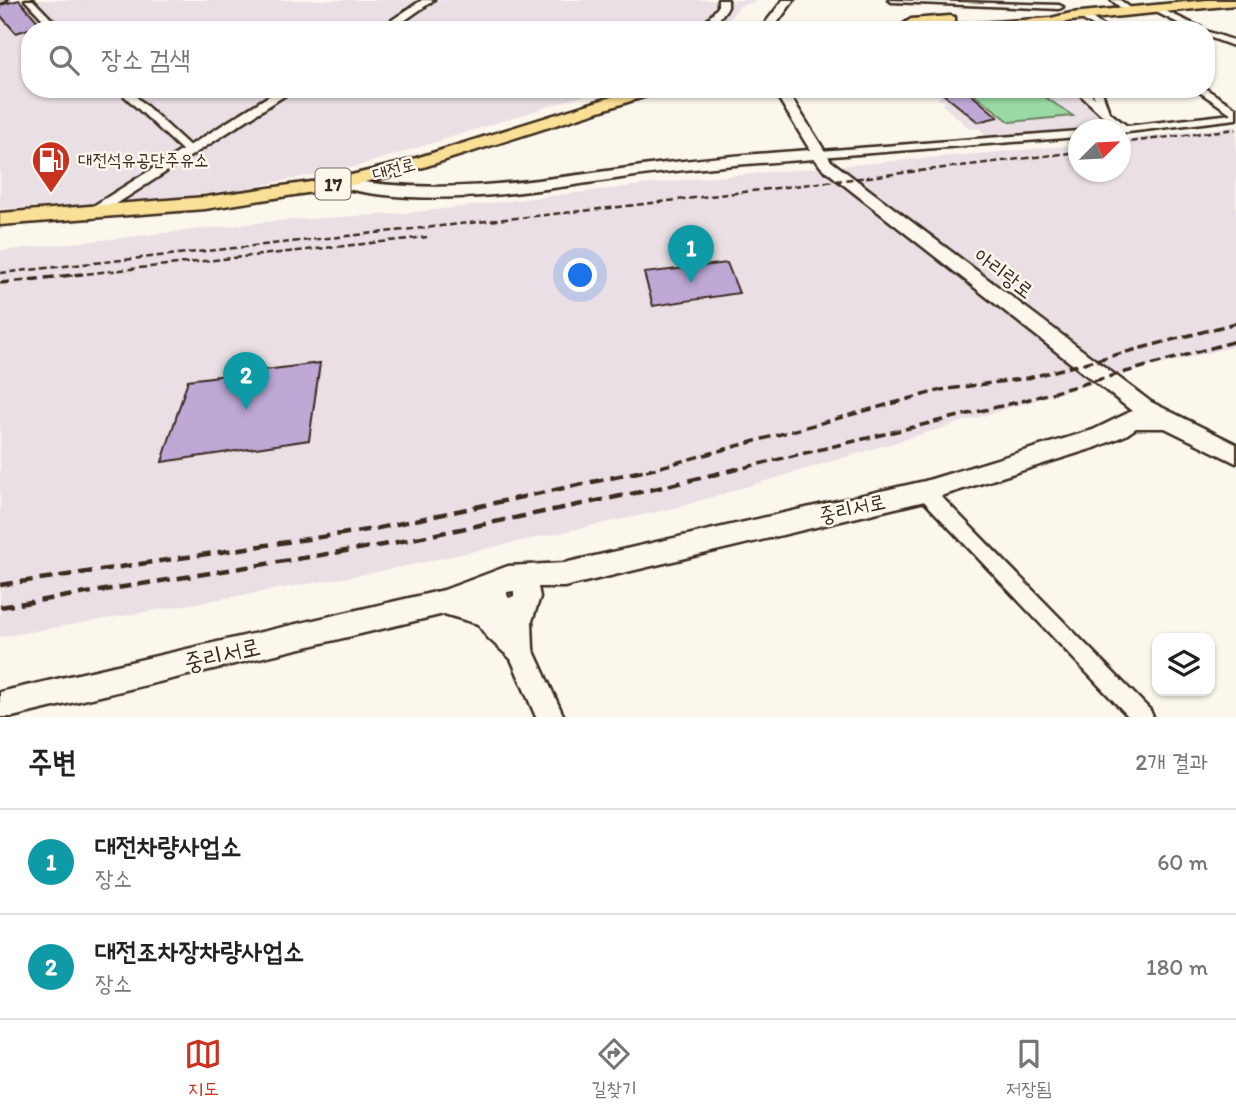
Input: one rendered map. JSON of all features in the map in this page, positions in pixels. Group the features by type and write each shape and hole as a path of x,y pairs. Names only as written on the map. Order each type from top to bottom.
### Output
{"main road":[{"path":"397,21 429,0"},
{"path":"712,21 723,7 723,0"},
{"path":"773,21 789,0"},
{"path":"1056,21 1236,2"},
{"path":"944,21 1042,15 1077,17"},
{"path":"90,214 275,98"},
{"name":"대전로","path":"0,219 205,203 339,183 402,168 625,98"},
{"name":"아리랑로","path":"790,98 826,164 1144,408 1236,454"},
{"path":"339,183 369,191 405,194 446,192 547,184 749,158 820,154"},
{"path":"1125,393 1132,419 1166,420"},
{"name":"중리서로","path":"559,578 925,491 1097,438 1119,429 1132,419"},
{"path":"452,603 509,578 542,574 559,578"},
{"path":"509,578 523,582 511,603"},
{"path":"452,603 511,603 559,578"},
{"path":"517,642 541,593 559,578"},
{"path":"452,603 486,614 496,628 517,642"},
{"name":"중리서로","path":"9,709 452,603"},
{"path":"511,603 519,621 517,642 550,717"}],"street":[{"path":"29,0 49,21"},
{"path":"892,0 1028,3 1059,7 1086,21"},
{"path":"1016,0 1028,3 1042,15"},
{"path":"1115,0 1132,12"},
{"path":"1159,10 1181,21"},
{"path":"1215,36 1236,45"},
{"path":"132,98 190,152"},
{"path":"1089,98 1111,119"},
{"path":"1099,98 1105,113"},
{"path":"1213,98 1236,114"},
{"path":"1131,129 1236,114"},
{"path":"820,154 1068,135"},
{"path":"925,491 1143,717"}],"shaded area":[{"path":"0,0 763,0 740,6 728,21 21,21 21,98 575,98 359,166 241,189 142,201 0,209"},
{"path":"1085,98 1105,119 1068,119 1068,130 987,137 980,129 970,129 943,105 945,101 937,99"},
{"path":"1236,126 1236,346 1130,372 675,508 377,572 0,637 0,251 275,221 409,213 693,179 1068,146 1068,182 1131,182 1131,139"}],"green space":[{"path":"979,98 1046,98 1073,116 1010,122"}],"building":[{"path":"19,0 37,21 21,21 21,31 16,33 0,15 0,5"},
{"path":"948,98 975,98 998,117 978,122"},
{"path":"727,263 739,293 653,306 644,273"},
{"path":"320,363 309,440 162,462 188,380"}],"railway":[{"path":"1131,142 1236,129"},
{"path":"0,273 610,208 1068,153"},
{"path":"66,276 427,237"},
{"path":"0,283 82,274"},
{"path":"646,471 941,390 1028,378 1236,323"},
{"path":"730,471 1026,400 1236,341"},
{"path":"0,585 374,529 652,469"},
{"path":"0,607 383,545 650,490 737,469"}],"place":[{"name":"대전석유공단주유소","path":"51,194"},
{"name":"대전차량사업소","path":"691,283"},
{"name":"대전조차장차량사업소","path":"246,410"}]}
